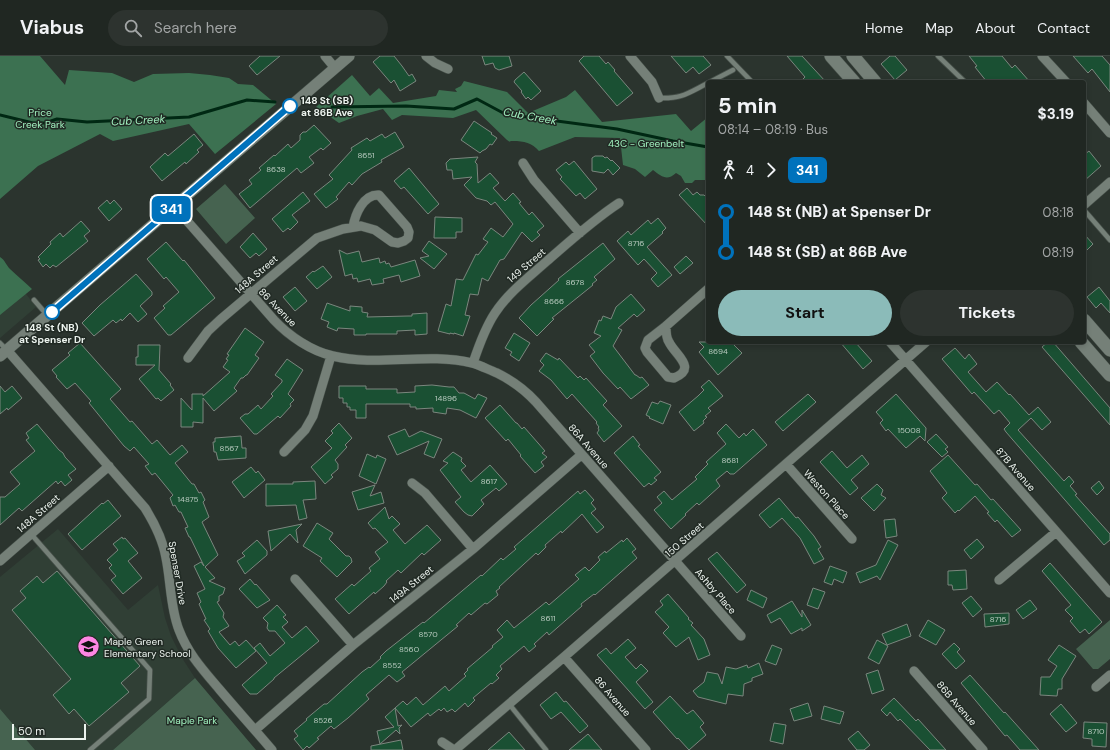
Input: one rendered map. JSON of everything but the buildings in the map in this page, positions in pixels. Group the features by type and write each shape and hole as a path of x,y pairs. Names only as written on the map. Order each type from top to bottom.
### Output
{"main road":[{"path":"831,56 848,79"},
{"path":"852,56 873,80"},
{"path":"1086,322 1110,350"},
{"path":"1084,344 1110,374"}],"street":[{"path":"325,56 335,68"},
{"path":"2,350 47,316 349,56"},
{"path":"426,56 435,63 448,69"},
{"path":"630,56 652,82 659,98"},
{"path":"1042,56 1064,80"},
{"path":"1086,105 1110,133"},
{"path":"523,163 534,180 580,233"},
{"path":"1086,203 1110,182"},
{"name":"148A Street","path":"188,358 208,331 317,238 334,231 360,226 375,230 392,242 398,243 408,238 410,232 408,227 382,197 375,195 360,207 355,216 353,227"},
{"name":"149 Street","path":"473,363 480,341 490,322 505,300 516,288 580,233 605,212 619,203"},
{"name":"86 Avenue","path":"174,206 274,320 290,335 310,347 331,356 364,361 442,359 473,363"},
{"path":"666,326 668,342 683,361 684,366 682,372 674,378 668,377 646,352 645,348 648,340 706,291"},
{"name":"87B Avenue","path":"892,344 1110,593"},
{"name":"150 Street","path":"455,750 924,344"},
{"name":"Spenser Drive","path":"2,350 109,466 145,508 159,535 166,557 176,620 187,648 197,663 272,750"},
{"path":"284,452 305,430 314,416 331,356"},
{"name":"86A Avenue","path":"473,363 506,378 528,394 675,561"},
{"name":"149A Street","path":"255,730 353,645 473,548 581,455"},
{"name":"Weston Place","path":"786,464 852,539"},
{"name":"148A Street","path":"0,561 109,466"},
{"path":"412,483 425,493 473,548"},
{"path":"999,580 1056,532"},
{"name":"Ashby Place","path":"675,561 740,636"},
{"path":"295,579 353,645"},
{"name":"86 Avenue","path":"564,657 646,750"},
{"name":"86B Avenue","path":"914,671 983,750"},
{"path":"1096,688 1110,675"},
{"path":"442,742 455,750"}],"lane":[{"path":"728,56 750,80"},
{"path":"938,56 963,80"},
{"path":"713,80 733,70"},
{"path":"659,98 673,99 680,97 706,84"},
{"path":"1086,212 1110,240"},
{"path":"34,300 47,316"},
{"path":"31,534 150,670 149,698 90,750"},
{"path":"509,704 546,750"}],"shaded area":[{"path":"0,266 23,290 36,307 0,338"},
{"name":"Maple Green Elementary School","path":"58,529 128,610 158,585 165,618 171,636 182,658 195,678 113,750 0,750 0,577"}],"green space":[{"name":"Price Creek Park","path":"0,56 40,56 65,85 69,70 112,73 134,82 153,74 189,73 229,78 238,84 253,85 276,104 215,154 189,124 113,141 100,134 38,166 0,199"},
{"name":"43C - Greenbelt","path":"352,75 370,96 379,88 393,103 436,96 439,90 457,92 455,89 461,86 464,81 507,92 528,113 566,97 575,90 602,122 676,114 691,131 706,119 706,180 695,180 692,183 685,183 681,176 676,173 670,177 664,177 653,170 645,177 635,169 623,165 620,138 575,137 539,151 528,143 509,141 476,110 453,118 402,115 392,120 383,109 357,116 339,123 316,107"},
{"path":"225,184 255,218 226,244 196,209"},
{"path":"0,257 10,269 32,289 0,315"},
{"path":"1110,620 1110,659 1098,669 1093,669 1076,649"},
{"name":"Maple Park","path":"195,678 256,750 113,750"},
{"path":"0,709 35,750 0,750"}],"waterway":[{"name":"Cub Creek","path":"332,107 406,106 454,109 477,99 505,114 617,129 706,147"},
{"name":"Cub Creek","path":"0,115 33,123 45,123 57,119 87,122 189,117 247,100 275,102"}],"bus line":[{"name":"341","path":"52,312 290,106"}],"place":[{"name":"148 St (SB) at 86B Ave","path":"290,106"},
{"name":"148 St (NB) at Spenser Dr","path":"52,312"},
{"name":"Maple Green Elementary School","path":"88,647"}]}
